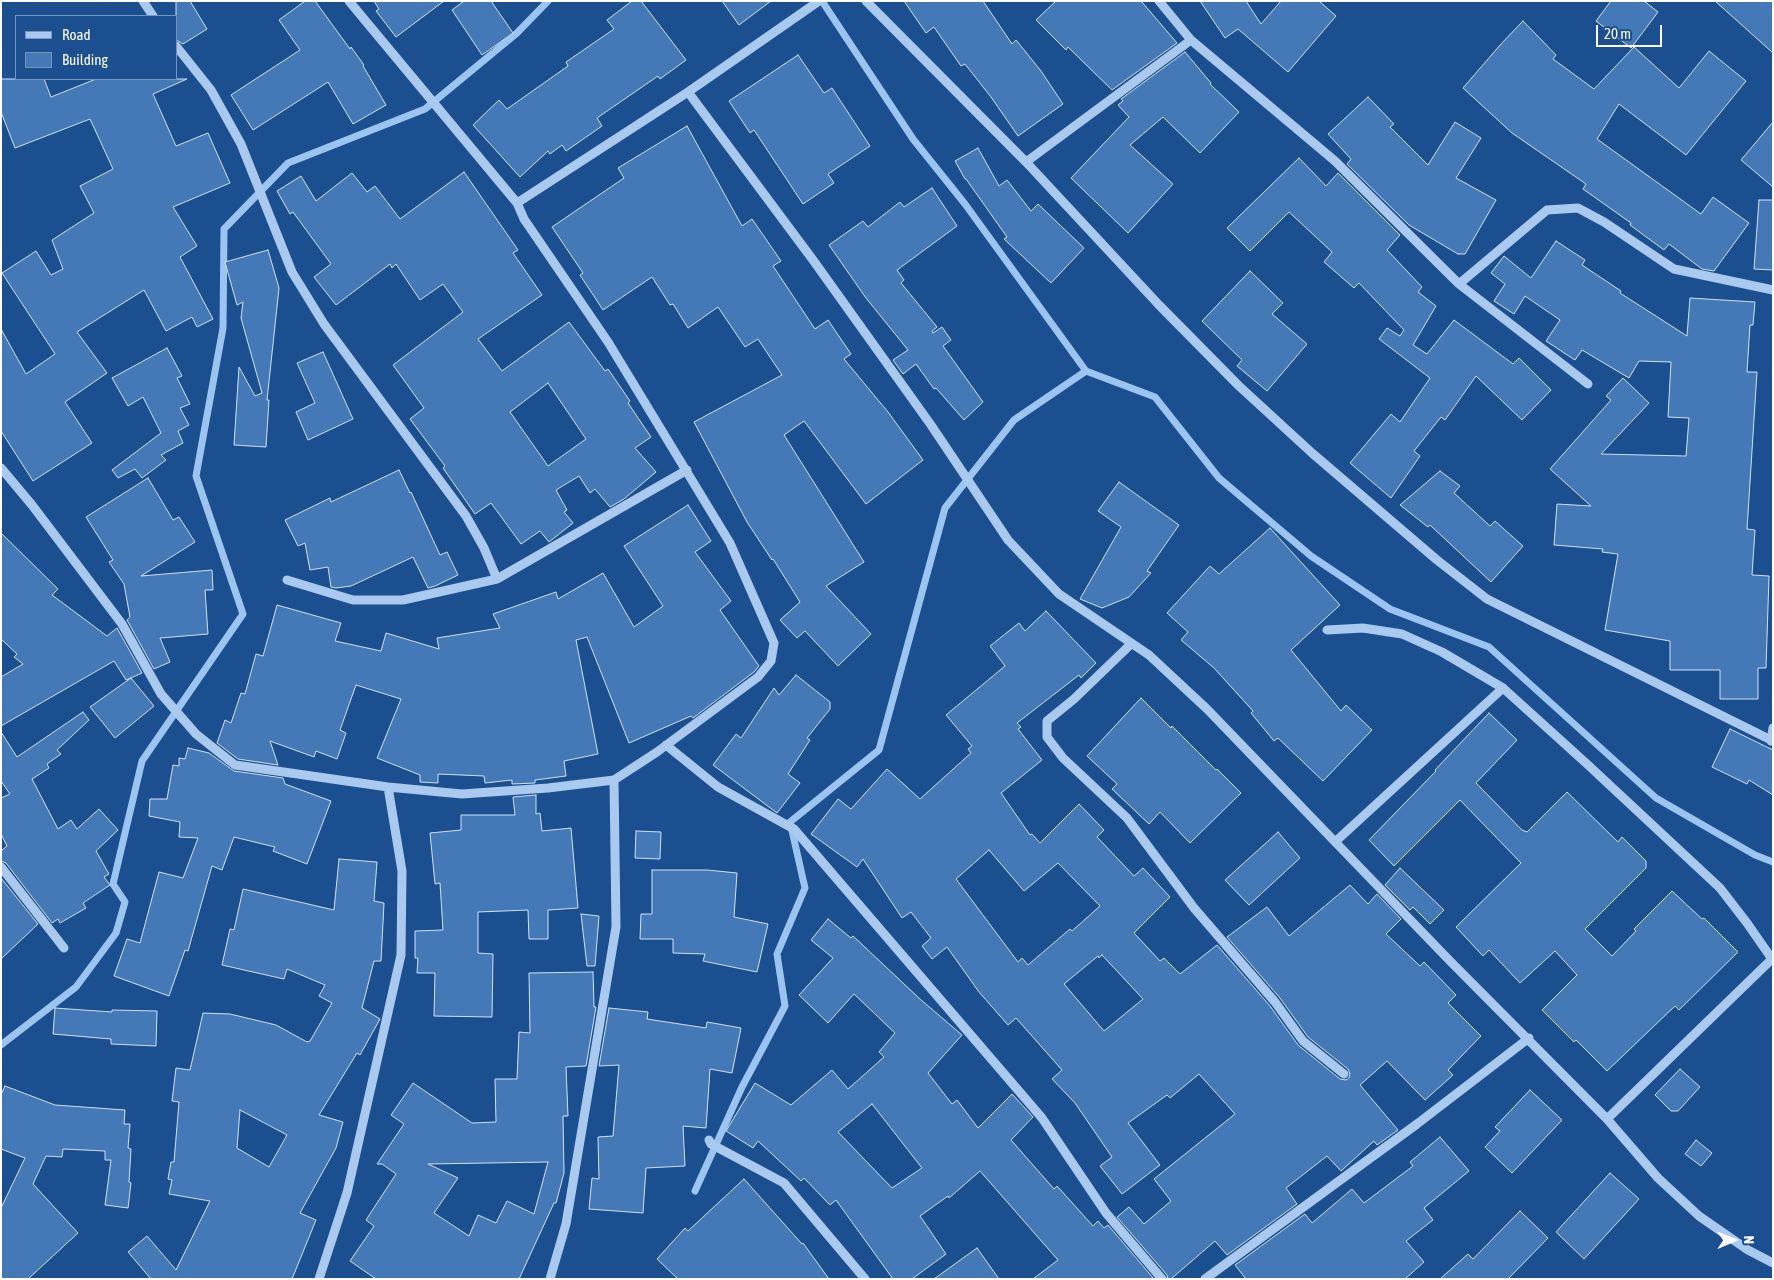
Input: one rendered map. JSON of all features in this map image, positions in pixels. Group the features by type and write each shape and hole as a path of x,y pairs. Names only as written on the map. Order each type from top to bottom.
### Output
{"street":[{"path":"142,1 152,15"},
{"path":"1,468 32,505 122,624 161,694 196,734 234,765 388,787 462,794 548,788 614,780 666,745 758,677 772,661 774,643 730,543 608,342 524,219 518,203 350,1"},
{"path":"518,203 688,92 818,1"},
{"path":"866,1 1026,162 1159,305 1239,386 1312,453 1437,560 1487,598 1772,741 1773,728"},
{"path":"1160,1 1191,40 1335,161 1459,284 1588,384"},
{"path":"1026,162 1191,40"},
{"path":"178,49 211,90 241,144 292,272 324,324 466,516 484,548 497,579"},
{"path":"688,92 813,260 931,425 1008,540 1059,594 1149,655 1206,709 1450,961 1607,1118 1658,1178 1698,1216 1748,1250 1773,1263"},
{"path":"1459,284 1547,210 1578,208 1604,222 1674,269 1773,290"},
{"path":"286,580 353,600 403,600 497,579 687,470"},
{"path":"1327,630 1364,628 1402,634 1442,652 1503,688 1720,888 1772,959 1607,1118"},
{"path":"1131,644 1074,699 1047,721 1047,737 1063,758 1127,818 1194,908 1275,1002 1303,1041 1344,1074"},
{"path":"1335,842 1503,688"},
{"path":"666,745 718,787 794,829 1042,1118 1106,1212 1162,1279"},
{"path":"550,1279 566,1224 616,927 614,780"},
{"path":"319,1279 347,1193 401,955 402,871 388,787"},
{"path":"1,867 64,948"},
{"path":"1205,1279 1417,1124 1529,1038"},
{"path":"709,1140 711,1144 784,1183 865,1279"}],"building":[{"path":"176,1 190,1 207,29 183,44 178,41 178,15 176,15"},
{"path":"305,1 315,1 350,49 351,47 364,65 386,105 353,124 328,82 253,130 231,95 300,50 279,20"},
{"path":"374,1 444,1 396,37 376,11 379,9"},
{"path":"464,1 491,1 513,33 482,55 452,10"},
{"path":"632,1 641,1 686,60 660,79 658,76 597,118 602,126 566,151 562,145 550,154 548,151 520,177 473,125 499,100 507,109 568,66 566,62 614,29 607,20"},
{"path":"722,1 771,1 739,25"},
{"path":"904,1 983,1 1012,44 1016,40 1041,71 1063,104 1018,136 965,64 961,66 934,27 926,33"},
{"path":"1056,1 1141,1 1177,43 1112,90 1068,47 1066,50 1036,20"},
{"path":"1200,1 1246,1 1261,24 1281,1 1319,1 1336,16 1288,72 1238,29 1225,38"},
{"path":"1611,1 1644,1 1658,12 1631,48 1596,21"},
{"path":"1715,1 1773,1 1773,53"},
{"path":"1523,21 1556,55 1553,59 1594,89 1634,47 1679,88 1709,51 1746,81 1686,155 1619,104 1597,139 1701,214 1713,197 1749,223 1714,271 1702,269 1669,244 1664,250 1630,225 1631,223 1583,189 1586,184 1512,133 1463,88"},
{"path":"1185,52 1210,84 1239,112 1200,153 1163,117 1130,145 1173,184 1128,233 1071,178 1129,117 1118,105 1123,101 1121,99"},
{"path":"798,55 824,93 832,88 870,146 828,174 834,183 803,204 754,130 750,133 729,101"},
{"path":"1,79 44,80 51,97 94,80 187,79 153,94 176,146 208,133 230,183 173,207 197,246 180,257 213,319 197,327 192,317 166,331 144,290 77,332 107,373 65,402 92,443 33,481 1,431 1,329 26,374 55,354 2,273 36,251 51,275 63,269 52,240 94,213 80,186 113,169 90,119 15,148 1,112"},
{"path":"1368,97 1394,124 1390,127 1428,165 1455,122 1481,138 1456,178 1496,200 1465,254 1458,254 1409,225 1347,164 1351,159 1328,134"},
{"path":"1773,122 1773,187 1741,160"},
{"path":"687,126 742,226 752,219 781,261 773,266 815,329 828,320 851,354 844,359 888,412 923,460 866,504 804,421 784,435 864,562 826,586 871,634 838,666 805,631 797,638 780,620 800,602 747,522 694,422 782,375 758,339 745,347 718,307 688,328 673,304 670,305 652,277 603,310 580,275 583,273 552,227 624,178 618,168"},
{"path":"978,148 999,186 1007,180 1031,211 1038,204 1084,248 1051,283 1004,239 1007,237 965,179 955,161"},
{"path":"1299,158 1326,186 1338,173 1400,235 1387,250 1422,287 1418,292 1436,306 1413,345 1427,354 1454,320 1513,364 1519,358 1551,390 1522,420 1476,376 1445,420 1441,417 1414,451 1420,456 1391,498 1350,463 1391,414 1400,422 1430,378 1379,339 1387,328 1400,336 1404,330 1359,283 1354,288 1324,262 1332,252 1289,212 1250,251 1227,228"},
{"path":"464,172 518,250 513,253 542,295 478,339 502,371 569,322 605,371 608,369 651,437 635,448 656,472 624,499 610,507 595,489 590,493 579,476 556,490 567,510 564,512 573,523 549,542 540,531 521,544 491,503 475,514 443,468 445,466 410,419 424,408 393,365 463,312 443,284 420,300 396,264 392,268 390,264 336,305 314,277 331,264 293,212 290,214 277,191 301,176 316,201 352,173 367,192 375,186 400,219","holes":["548,383 586,439 548,466 510,412"]},
{"path":"932,188 957,226 897,270 904,280 901,283 937,327 932,331 933,333 942,327 951,340 943,346 983,402 964,420 936,388 934,389 916,364 903,374 893,360 908,350 866,298 829,245 863,221 868,227 900,202 904,207"},
{"path":"1759,200 1773,200 1773,270 1754,269"},
{"path":"1556,241 1585,260 1582,265 1621,291 1620,293 1687,336 1690,298 1755,302 1753,325 1750,325 1747,372 1757,372 1747,529 1755,530 1752,575 1769,576 1766,668 1758,668 1758,699 1720,699 1720,670 1670,670 1670,641 1605,630 1618,554 1602,552 1603,549 1554,545 1557,504 1591,506 1550,469 1611,400 1606,396 1623,378 1649,403 1601,454 1686,456 1689,418 1668,417 1671,362 1639,361 1629,378 1582,350 1575,360 1546,341 1560,320 1525,296 1514,314 1494,301 1505,284 1491,273 1504,256 1531,278"},
{"path":"268,250 279,288 267,400 269,400 266,447 234,445 239,367 255,396 262,393 241,318 243,302 237,305 225,262"},
{"path":"1250,271 1283,303 1272,314 1307,344 1267,391 1237,366 1242,360 1202,321"},
{"path":"167,348 182,376 177,378 190,404 180,408 189,425 178,431 183,443 161,455 166,460 142,478 135,469 118,478 112,470 161,433 143,397 128,406 112,378"},
{"path":"323,352 353,419 308,440 296,412 315,403 297,363"},
{"path":"399,470 440,555 447,552 458,575 428,588 413,557 351,586 331,587 328,567 310,570 305,543 298,546 285,520 330,498 331,502"},
{"path":"1440,471 1460,486 1454,493 1490,526 1495,521 1523,546 1491,582 1430,525 1428,527 1400,505"},
{"path":"148,478 173,520 179,517 195,542 141,576 212,570 213,590 205,590 208,634 160,638 170,662 154,669 127,620 130,617 124,584 109,562 113,560 86,517"},
{"path":"1119,482 1179,525 1147,571 1151,573 1129,597 1102,608 1080,599 1121,527 1098,511"},
{"path":"688,505 711,541 695,552 731,601 720,610 759,666 754,672 693,718 691,716 629,743 587,637 576,640 598,754 564,761 566,776 535,780 535,783 512,784 512,780 485,783 484,776 438,774 438,783 420,782 420,775 377,758 401,699 356,685 340,730 346,733 337,759 316,751 314,757 270,741 278,765 238,759 217,743 225,720 231,723 241,693 245,694 256,654 263,656 277,605 341,623 335,641 381,651 386,633 439,649 437,638 500,628 493,614 556,592 558,599 603,573 634,627 663,606 624,546"},
{"path":"1270,528 1340,605 1291,650 1341,711 1346,705 1372,730 1323,781 1278,738 1274,741 1251,713 1253,711 1214,668 1181,640 1188,632 1167,613 1210,566 1219,574"},
{"path":"1,533 58,589 52,595 107,636 117,628 142,673 126,680 114,661 1,726 1,677 23,664 14,657 17,654 1,639"},
{"path":"1046,611 1096,663 1081,678 1079,675 1017,723 1021,727 1018,729 1042,760 1001,793 1030,835 1032,834 1040,843 1079,804 1104,830 1097,837 1134,876 1143,868 1170,897 1134,933 1160,961 1164,958 1180,974 1217,945 1270,1006 1298,1045 1340,1079 1346,1080 1350,1074 1348,1069 1308,1037 1280,998 1227,937 1267,907 1289,936 1350,885 1368,904 1377,894 1401,919 1386,934 1420,966 1424,962 1456,995 1448,1003 1481,1036 1448,1070 1453,1075 1425,1100 1387,1061 1360,1085 1398,1130 1377,1145 1374,1141 1341,1171 1327,1156 1286,1188 1297,1204 1227,1255 1215,1241 1171,1279 1168,1279 1167,1275 1117,1217 1129,1207 1144,1224 1171,1201 1154,1179 1235,1114 1199,1074 1170,1098 1167,1095 1128,1123 1160,1165 1122,1194 1100,1166 1112,1157 1075,1103 1052,1079 1062,1070 1016,1018 1008,1025 979,992 947,947 932,959 922,946 931,938 911,912 902,918 863,859 857,867 811,834 838,799 851,809 887,769 920,799 971,753 968,749 972,746 946,715 1005,666 990,646 1019,623 1025,631","holes":["989,850 1024,891 1058,863 1100,906 1072,931 1070,929 1028,965 1022,958 1018,962 956,879","1102,955 1143,999 1104,1031 1064,984 1098,956 1099,958"]},
{"path":"796,675 830,702 830,709 807,738 810,740 788,774 800,783 777,813 713,765 736,734 741,738 774,688 779,695"},
{"path":"131,678 154,706 115,738 90,707"},
{"path":"1141,698 1241,793 1190,843 1160,812 1149,824 1112,789 1117,784 1087,756"},
{"path":"83,712 89,720 57,750 61,754 47,764 49,768 32,779 58,829 71,820 77,829 99,809 118,830 96,851 109,874 104,877 110,885 83,903 86,908 60,923 58,919 52,923 6,863 1,861 1,851 7,846 1,834 1,798 10,794 1,781 1,732 17,757"},
{"path":"1489,713 1517,740 1476,783 1522,830 1527,832 1567,792 1618,842 1622,837 1646,861 1646,868 1585,929 1612,956 1636,931 1634,929 1672,891 1702,919 1704,918 1738,952 1679,1010 1675,1006 1607,1071 1542,1010 1577,975 1555,951 1520,983 1489,950 1483,956 1456,927 1521,863 1460,800 1394,866 1369,840"},
{"path":"1730,729 1773,750 1773,795 1749,780 1747,784 1712,767"},
{"path":"188,748 209,753 234,771 283,778 285,784 331,801 307,864 273,851 275,847 234,837 222,870 212,866 188,951 185,950 169,996 114,976 127,939 140,943 159,872 183,878 198,838 179,837 180,822 149,816 150,799 167,799 173,765 179,766 179,758 185,759"},
{"path":"536,795 536,814 540,813 542,831 571,828 578,908 548,910 548,939 529,939 528,910 478,912 478,953 493,954 492,1017 434,1016 435,973 417,973 418,958 415,958 415,931 443,930 440,883 435,884 430,833 461,830 461,815 515,815 513,797"},
{"path":"636,831 661,832 660,859 635,858"},
{"path":"1278,832 1300,858 1249,905 1225,880"},
{"path":"339,859 377,862 374,901 384,903 381,961 374,961 362,1008 380,1019 360,1055 357,1053 319,1115 343,1122 336,1148 300,1213 316,1220 292,1279 151,1279 128,1252 147,1236 176,1270 210,1201 169,1194 172,1180 168,1179 171,1162 174,1162 179,1102 172,1101 176,1068 190,1070 203,1013 230,1014 276,1025 307,1042 310,1041 332,1003 319,996 325,985 287,969 284,979 222,965 230,929 234,930 243,889 334,910","holes":["240,1110 287,1135 269,1167 237,1148"]},
{"path":"1400,868 1444,910 1430,924 1413,907 1410,910 1385,885"},
{"path":"652,870 707,870 737,873 734,917 768,924 757,972 703,961 705,954 673,953 673,939 640,939 641,914 652,914"},
{"path":"1,878 38,924 1,959"},
{"path":"581,914 599,916 595,966 587,966"},
{"path":"828,919 851,938 853,936 920,999 962,1035 928,1073 952,1104 957,1100 978,1128 1012,1094 1033,1117 1011,1140 1054,1189 1057,1186 1093,1226 1098,1221 1104,1228 1108,1225 1154,1279 1033,1279 1058,1260 980,1171 949,1198 948,1196 920,1216 946,1254 912,1279 893,1279 836,1200 830,1205 804,1178 801,1181 758,1141 753,1148 726,1131 755,1083 791,1105 832,1070 848,1089 884,1057 879,1052 895,1033 854,994 828,1023 799,995 833,958 811,940","holes":["872,1104 922,1168 892,1188 838,1132"]},
{"path":"593,972 594,1007 596,1007 586,1066 566,1067 568,1116 563,1116 564,1173 556,1203 554,1203 519,1279 376,1279 350,1261 374,1226 366,1220 396,1174 382,1164 377,1164 404,1124 391,1115 413,1083 472,1123 496,1122 495,1079 517,1079 519,1032 530,1033 529,973","holes":["548,1162 534,1214 507,1201 496,1223 478,1215 469,1236 434,1213 458,1178 428,1164"]},
{"path":"55,1008 112,1012 112,1010 157,1011 156,1046 111,1044 111,1039 53,1034"},
{"path":"609,1008 648,1012 647,1019 706,1028 707,1022 741,1028 732,1073 710,1069 706,1128 683,1126 685,1166 646,1168 643,1213 589,1209 592,1178 599,1179 598,1137 613,1136 619,1065 599,1066"},
{"path":"1680,1069 1700,1087 1678,1111 1671,1111 1655,1095"},
{"path":"5,1086 55,1105 125,1110 124,1124 130,1124 128,1148 131,1149 129,1182 131,1183 128,1208 105,1205 111,1160 105,1160 105,1151 63,1149 62,1157 46,1156 33,1184 78,1233 28,1279 1,1279 1,1208 25,1158 1,1149 1,1095"},
{"path":"1530,1090 1562,1120 1512,1173 1485,1147 1500,1131 1495,1127"},
{"path":"1440,1137 1469,1171 1424,1208 1433,1220 1406,1241 1424,1262 1405,1279 1246,1279 1235,1265 1305,1214 1312,1223 1352,1189 1364,1203 1413,1166 1410,1162"},
{"path":"1696,1140 1712,1153 1701,1166 1685,1154"},
{"path":"1610,1173 1639,1199 1584,1259 1556,1232"},
{"path":"744,1179 803,1243 829,1279 678,1279 657,1259 685,1228 688,1231"},
{"path":"1520,1211 1548,1238 1508,1279 1440,1279 1468,1254 1473,1259"},
{"path":"977,1248 999,1279 934,1279"}],"waterway":[{"path":"1,1045 76,987 116,933 125,902 113,884 142,761 243,614 196,476 223,328 224,229 288,163 425,109 517,33 548,1"},
{"path":"822,1 913,139 965,204 1086,371 1155,397 1219,478 1311,556 1390,609 1489,647 1656,798 1755,855 1773,862"},
{"path":"695,1191 742,1087 785,1006 777,954 805,888 790,822 879,750 945,508 1014,420 1086,371"}]}
